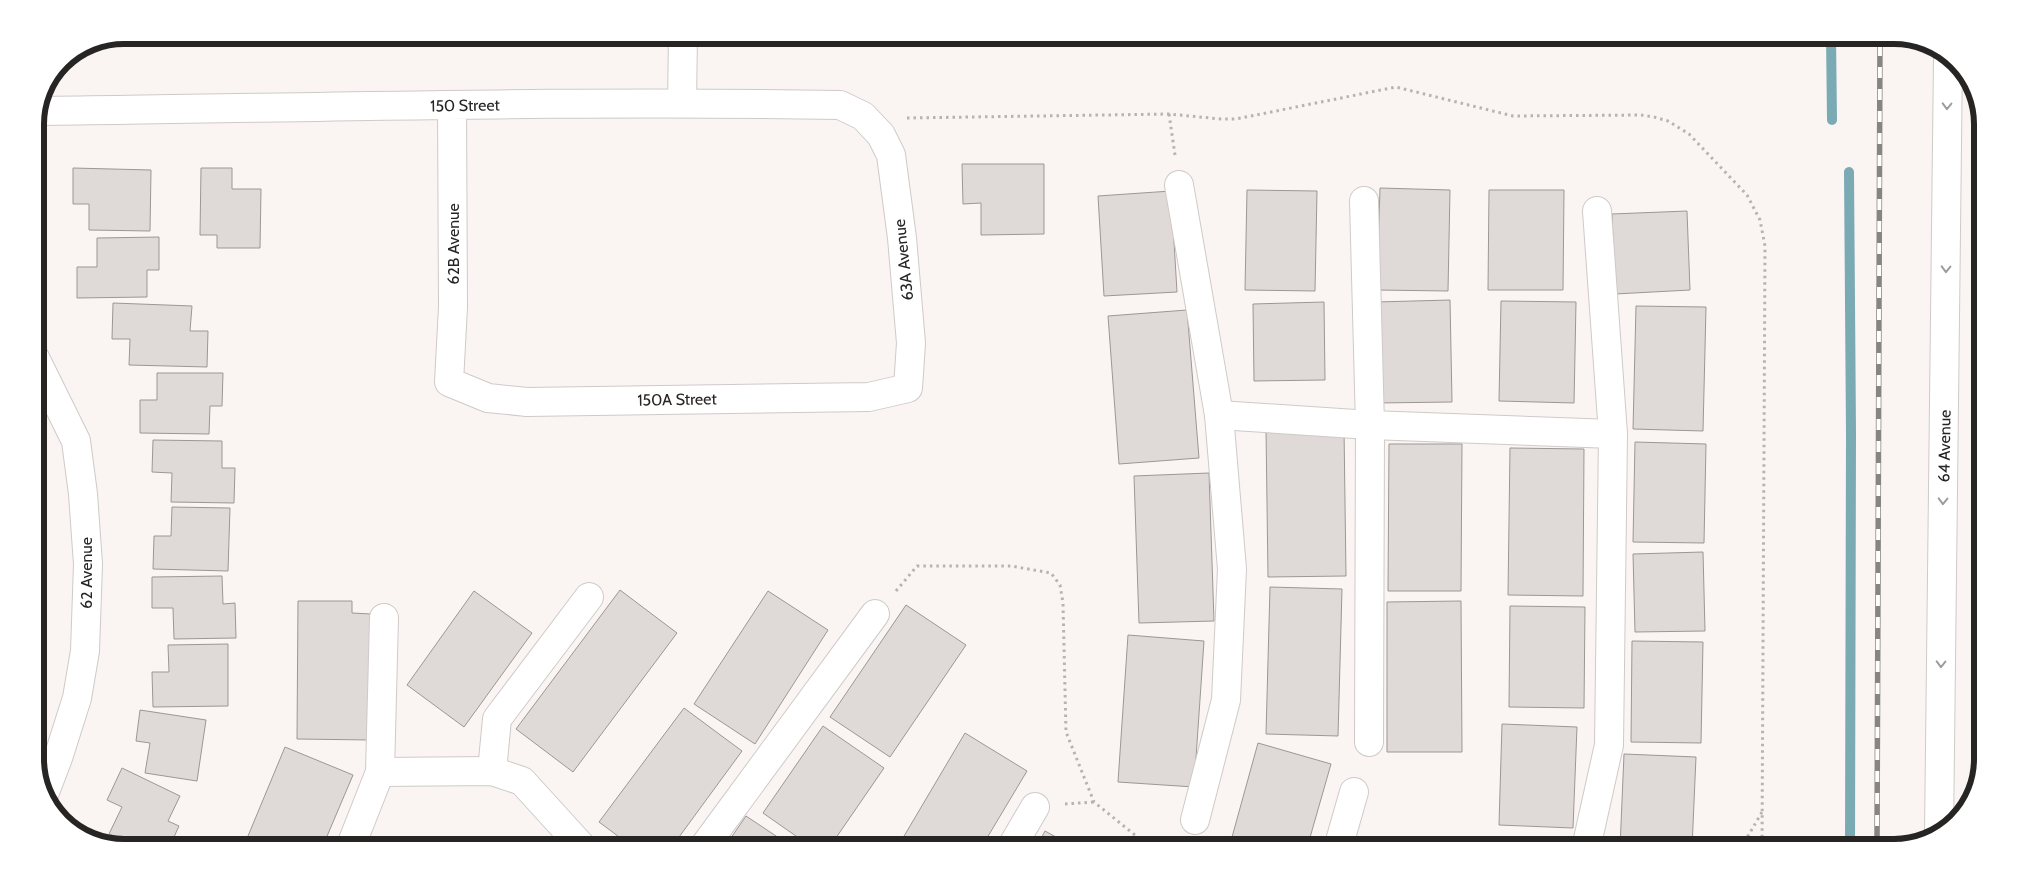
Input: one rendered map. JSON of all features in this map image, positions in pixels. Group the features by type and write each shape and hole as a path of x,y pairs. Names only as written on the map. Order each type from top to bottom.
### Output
{"street":[{"path":"682,103 683,44"},
{"name":"64 Avenue","path":"1939,826 1948,65"},
{"name":"150 Street","path":"45,111 682,103 840,105 863,116 881,135"},
{"name":"62B Avenue","path":"449,382 454,308 452,106"},
{"name":"63A Avenue","path":"881,135 890,155 902,238 911,343 908,388"},
{"path":"1179,185 1219,415 1232,569 1226,700 1195,820"},
{"path":"1364,201 1370,425 1369,742"},
{"path":"1588,839 1609,745 1613,434 1598,211"},
{"name":"62 Avenue","path":"44,376 76,441 83,494 88,564 85,651 77,698 48,785"},
{"name":"150A Street","path":"449,382 488,398 527,402 869,397 908,388"},
{"path":"1219,415 1370,425 1613,434"},
{"path":"492,772 497,719 589,597"},
{"path":"710,839 875,614"},
{"path":"354,839 380,772 384,618"},
{"path":"380,772 492,772 522,781 575,839"},
{"path":"1341,839 1354,792"},
{"path":"1016,839 1035,807"}],"path":[{"path":"904,118 1169,114 1236,119 1396,87 1513,116 1641,115 1668,121 1689,134 1747,196 1760,220 1765,246 1762,839"},
{"path":"1169,114 1179,185"},
{"path":"875,614 917,566 1010,566 1051,572 1060,585 1064,603 1066,732 1094,802 1140,839"},
{"path":"1746,839 1762,811"}],"building":[{"path":"745,44 794,44 745,45"},
{"path":"962,164 1044,164 1044,234 981,235 981,203 963,204"},
{"path":"73,168 151,170 150,231 89,230 89,204 73,204"},
{"path":"201,168 232,168 232,189 261,189 260,248 217,248 217,235 200,235"},
{"path":"1380,188 1450,190 1448,291 1377,290"},
{"path":"1247,190 1317,191 1315,291 1245,290"},
{"path":"1489,190 1564,190 1563,290 1488,290"},
{"path":"1171,191 1177,292 1104,296 1098,196"},
{"path":"1687,211 1690,290 1615,294 1612,214"},
{"path":"159,237 159,270 147,270 147,297 77,298 77,267 97,267 97,238"},
{"path":"1450,300 1452,402 1377,403 1376,302"},
{"path":"1501,301 1576,302 1574,403 1499,401"},
{"path":"1324,302 1325,380 1254,381 1253,304"},
{"path":"113,303 192,306 190,331 208,331 207,367 129,365 130,339 112,339"},
{"path":"1636,306 1706,307 1703,431 1633,429"},
{"path":"1187,310 1199,458 1119,464 1108,316"},
{"path":"157,373 223,373 222,406 210,406 209,434 140,433 140,400 157,400"},
{"path":"1344,428 1346,576 1268,577 1266,429"},
{"path":"153,440 222,441 222,468 235,468 234,503 171,502 172,473 152,472"},
{"path":"1635,442 1706,444 1704,543 1633,542"},
{"path":"1389,444 1462,444 1461,591 1388,591"},
{"path":"1510,448 1584,449 1583,596 1508,595"},
{"path":"1209,473 1214,621 1139,623 1134,476"},
{"path":"172,507 230,508 228,571 153,569 154,536 171,536"},
{"path":"1703,552 1705,631 1635,632 1633,554"},
{"path":"222,576 223,604 235,603 236,638 174,639 173,608 152,608 152,577"},
{"path":"1270,587 1342,589 1338,736 1266,734"},
{"path":"620,590 677,633 573,772 516,729"},
{"path":"474,591 532,633 464,727 407,685"},
{"path":"768,591 828,630 755,744 694,704"},
{"path":"298,601 352,601 352,613 371,614 370,740 297,739"},
{"path":"1461,601 1462,752 1387,752 1387,602"},
{"path":"906,605 966,645 890,757 830,717"},
{"path":"1510,606 1585,607 1584,708 1509,707"},
{"path":"1128,635 1204,641 1194,787 1118,782"},
{"path":"1632,641 1703,642 1701,743 1631,742"},
{"path":"228,644 228,706 153,707 152,672 169,672 168,645"},
{"path":"684,708 742,751 678,839 622,839 599,822"},
{"path":"140,710 206,720 197,781 145,773 150,743 136,741"},
{"path":"1502,724 1577,727 1573,828 1499,825"},
{"path":"823,726 884,768 835,839 800,839 763,813"},
{"path":"965,733 1027,771 986,839 902,839"},
{"path":"1258,743 1331,764 1310,839 1231,839"},
{"path":"285,747 353,775 326,839 247,839"},
{"path":"1624,754 1696,757 1692,839 1620,839"},
{"path":"122,768 180,796 168,821 179,826 173,839 120,839 109,834 122,807 107,800"},
{"path":"746,816 780,839 730,839"},
{"path":"1045,831 1060,839 1041,839"}],"waterway":[{"path":"1831,44 1832,120"},
{"path":"1849,172 1851,432 1850,839"}],"railway":[{"path":"1877,839 1880,44"}]}
